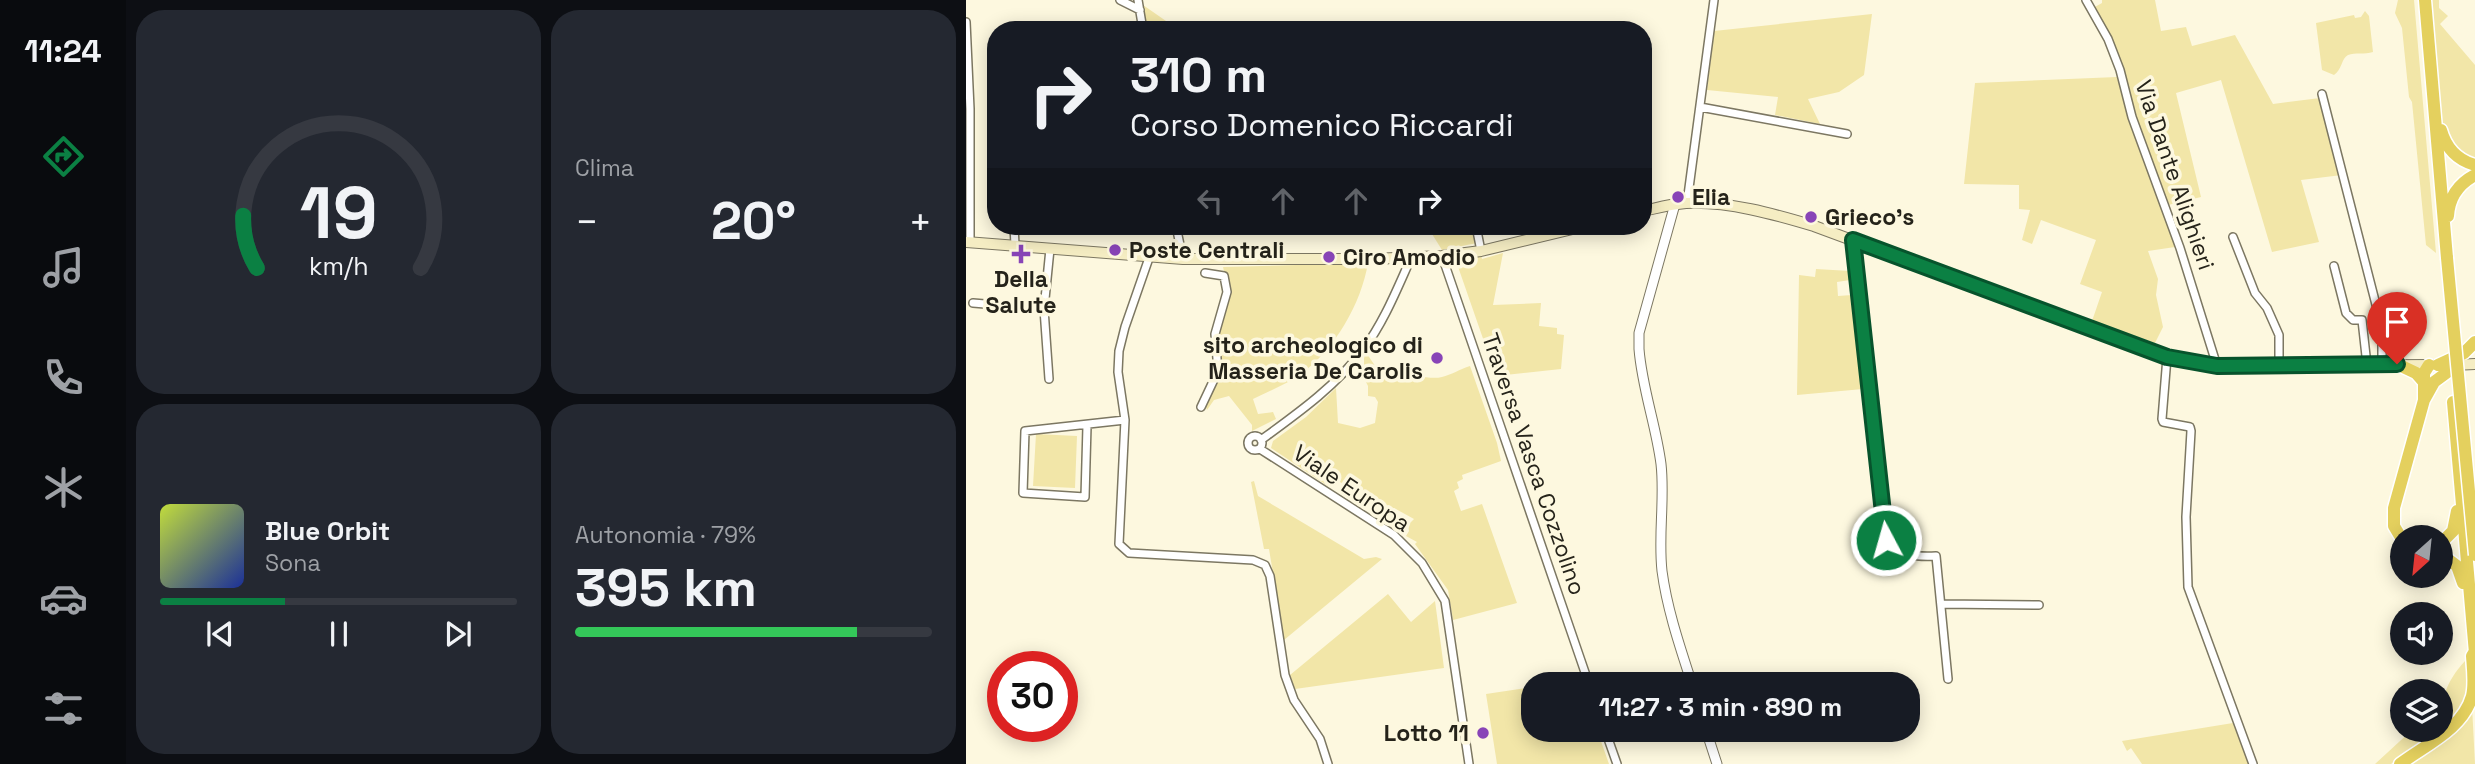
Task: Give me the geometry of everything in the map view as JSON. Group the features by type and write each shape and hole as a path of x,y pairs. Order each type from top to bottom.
{"highway":[{"path":"2423,0 2439,126 2444,141 2461,159 2475,165"},
{"path":"2423,0 2475,555"},
{"path":"2400,764 2461,718 2472,695 2472,656 2475,652 2453,402 2446,255 2431,66"},
{"path":"2446,255 2449,206 2457,189 2475,175"},
{"path":"2394,525 2393,517 2433,365 2464,353 2475,342"},
{"path":"2397,364 2428,382"},
{"path":"2428,382 2457,365"},
{"path":"2453,402 2457,515 2454,527"},
{"path":"2454,564 2461,573 2474,645"}],"main road":[{"path":"1652,209 1687,203 1718,205 1786,218 1853,240 2167,357 2217,366 2475,364"},
{"path":"968,242 1183,260 1411,258 1481,251 1548,235"}],"street":[{"path":"1121,0 1140,10"},
{"path":"1138,0 1142,21"},
{"path":"1687,203 1714,0"},
{"name":"Via Dante Alighieri","path":"2086,0 2108,39 2120,70 2132,117 2180,248 2217,366"},
{"path":"966,22 968,242"},
{"path":"2322,94 2382,328 2382,365"},
{"path":"1700,107 1847,134"},
{"path":"1675,204 1639,333 1639,349 1661,462 1662,571 1688,672"},
{"path":"1014,235 1015,245"},
{"path":"1178,235 1183,260"},
{"path":"1478,235 1481,251"},
{"path":"2233,237 2255,293 2267,308 2278,335 2279,365"},
{"path":"1853,240 1886,540 1906,554 1936,556 1948,679"},
{"path":"1049,380 1044,309 1050,249"},
{"name":"Traversa Vasca Cozzolino","path":"1441,256 1585,672"},
{"path":"1149,258 1119,351 1118,372 1125,420 1119,544 1129,553 1254,560 1265,565 1270,576 1285,675 1294,700 1320,739 1328,764"},
{"name":"Viale Europa","path":"1411,258 1374,334 1354,362 1317,398 1260,444 1385,528 1422,563 1445,601 1469,764"},
{"path":"2334,266 2346,313 2353,320 2362,320 2367,365"},
{"path":"1201,407 1218,372 1215,334 1227,292 1224,276 1205,273"},
{"path":"973,303 1044,309"},
{"path":"2167,357 2162,419 2168,424 2190,427 2191,431 2186,517 2188,587 2253,764"},
{"path":"1087,426 1085,497 1023,493 1025,431 1125,420"},
{"path":"1941,604 2039,605"},
{"path":"1609,742 1616,764"},
{"path":"1710,742 1717,764"}],"shaded area":[{"path":"2102,0 2155,0 2161,31 2186,27 2192,46 2235,35 2273,104 2320,98 2342,175 2301,180 2319,242 2272,252 2221,80 2176,93 2201,197 2168,205 2138,122 2116,48 2093,8 2102,3"},
{"path":"2398,0 2414,0 2436,253 2426,245 2412,102 2409,97 2402,28 2395,13"},
{"path":"2427,0 2439,0 2439,8 2448,16 2440,24 2475,65 2475,161 2460,154 2442,130"},
{"path":"1143,5 1166,21 1146,21"},
{"path":"2365,11 2369,16 2373,52 2348,55 2334,75 2322,70 2316,23 2354,15 2355,18 2361,17"},
{"path":"1872,14 1864,75 1839,92 1808,99 1820,124 1775,115 1778,97 1707,90 1714,31"},
{"path":"2117,77 2175,247 2148,251 2158,279 2156,295 2163,327 2155,343 2092,321 2102,292 2080,284 2096,240 2041,220 2032,244 2022,240 2030,210 2019,209 2019,185 1964,184 1975,83"},
{"path":"1433,235 1475,235 1477,243 1442,250"},
{"path":"1503,253 1493,305 1541,303 1539,326 1557,328 1557,334 1564,335 1561,369 1496,376 1455,258 1481,255 1482,259"},
{"path":"1368,263 1353,310 1325,352 1296,378 1253,399 1258,414 1273,412 1276,419 1252,431 1252,425 1229,396 1214,400 1207,410 1205,405 1219,374 1218,331 1229,292 1223,267"},
{"path":"1816,269 1850,271 1850,280 1837,282 1838,296 1852,295 1863,389 1797,395 1799,275 1815,277"},
{"path":"1367,354 1382,376 1387,377 1401,373 1437,378 1470,366 1501,461 1462,475 1463,479 1457,482 1459,488 1454,491 1461,511 1482,504 1517,603 1453,620 1448,590 1415,544 1417,542 1406,536 1408,525 1414,519 1394,508 1380,508 1340,482 1336,481 1328,486 1271,448 1273,441 1306,417 1336,388 1338,423 1360,428 1375,423 1378,402 1375,397 1368,396 1368,386 1364,378 1364,357"},
{"path":"1036,434 1077,436 1075,488 1033,486"},
{"path":"1254,481 1258,496 1364,559 1382,559 1284,640 1269,549 1264,549 1251,482"},
{"path":"1388,594 1411,622 1435,601 1444,668 1295,689 1290,675"},
{"path":"2465,661 2466,691 2461,706 2453,717 2452,679"},
{"path":"1521,689 1521,742 1601,742 1609,764 1497,764 1486,694"},
{"path":"2472,706 2475,764 2404,764 2430,742 2453,742 2453,722"},
{"path":"2233,723 2249,764 2142,764 2131,748 2127,751 2122,741"},
{"path":"2399,742 2422,742 2391,764 2375,764"}],"place":[{"name":"Elia","path":"1678,197"},
{"name":"Grieco's","path":"1811,217"},
{"name":"Poste Centrali","path":"1115,250"},
{"name":"Della Salute","path":"1021,254"},
{"name":"Ciro Amodio","path":"1329,257"},
{"name":"sito archeologico di Masseria De Carolis","path":"1437,358"},
{"name":"Lotto 11","path":"1483,733"}],"route":[{"path":"1886,540 1853,240 2167,357 2217,366 2397,364"}]}
